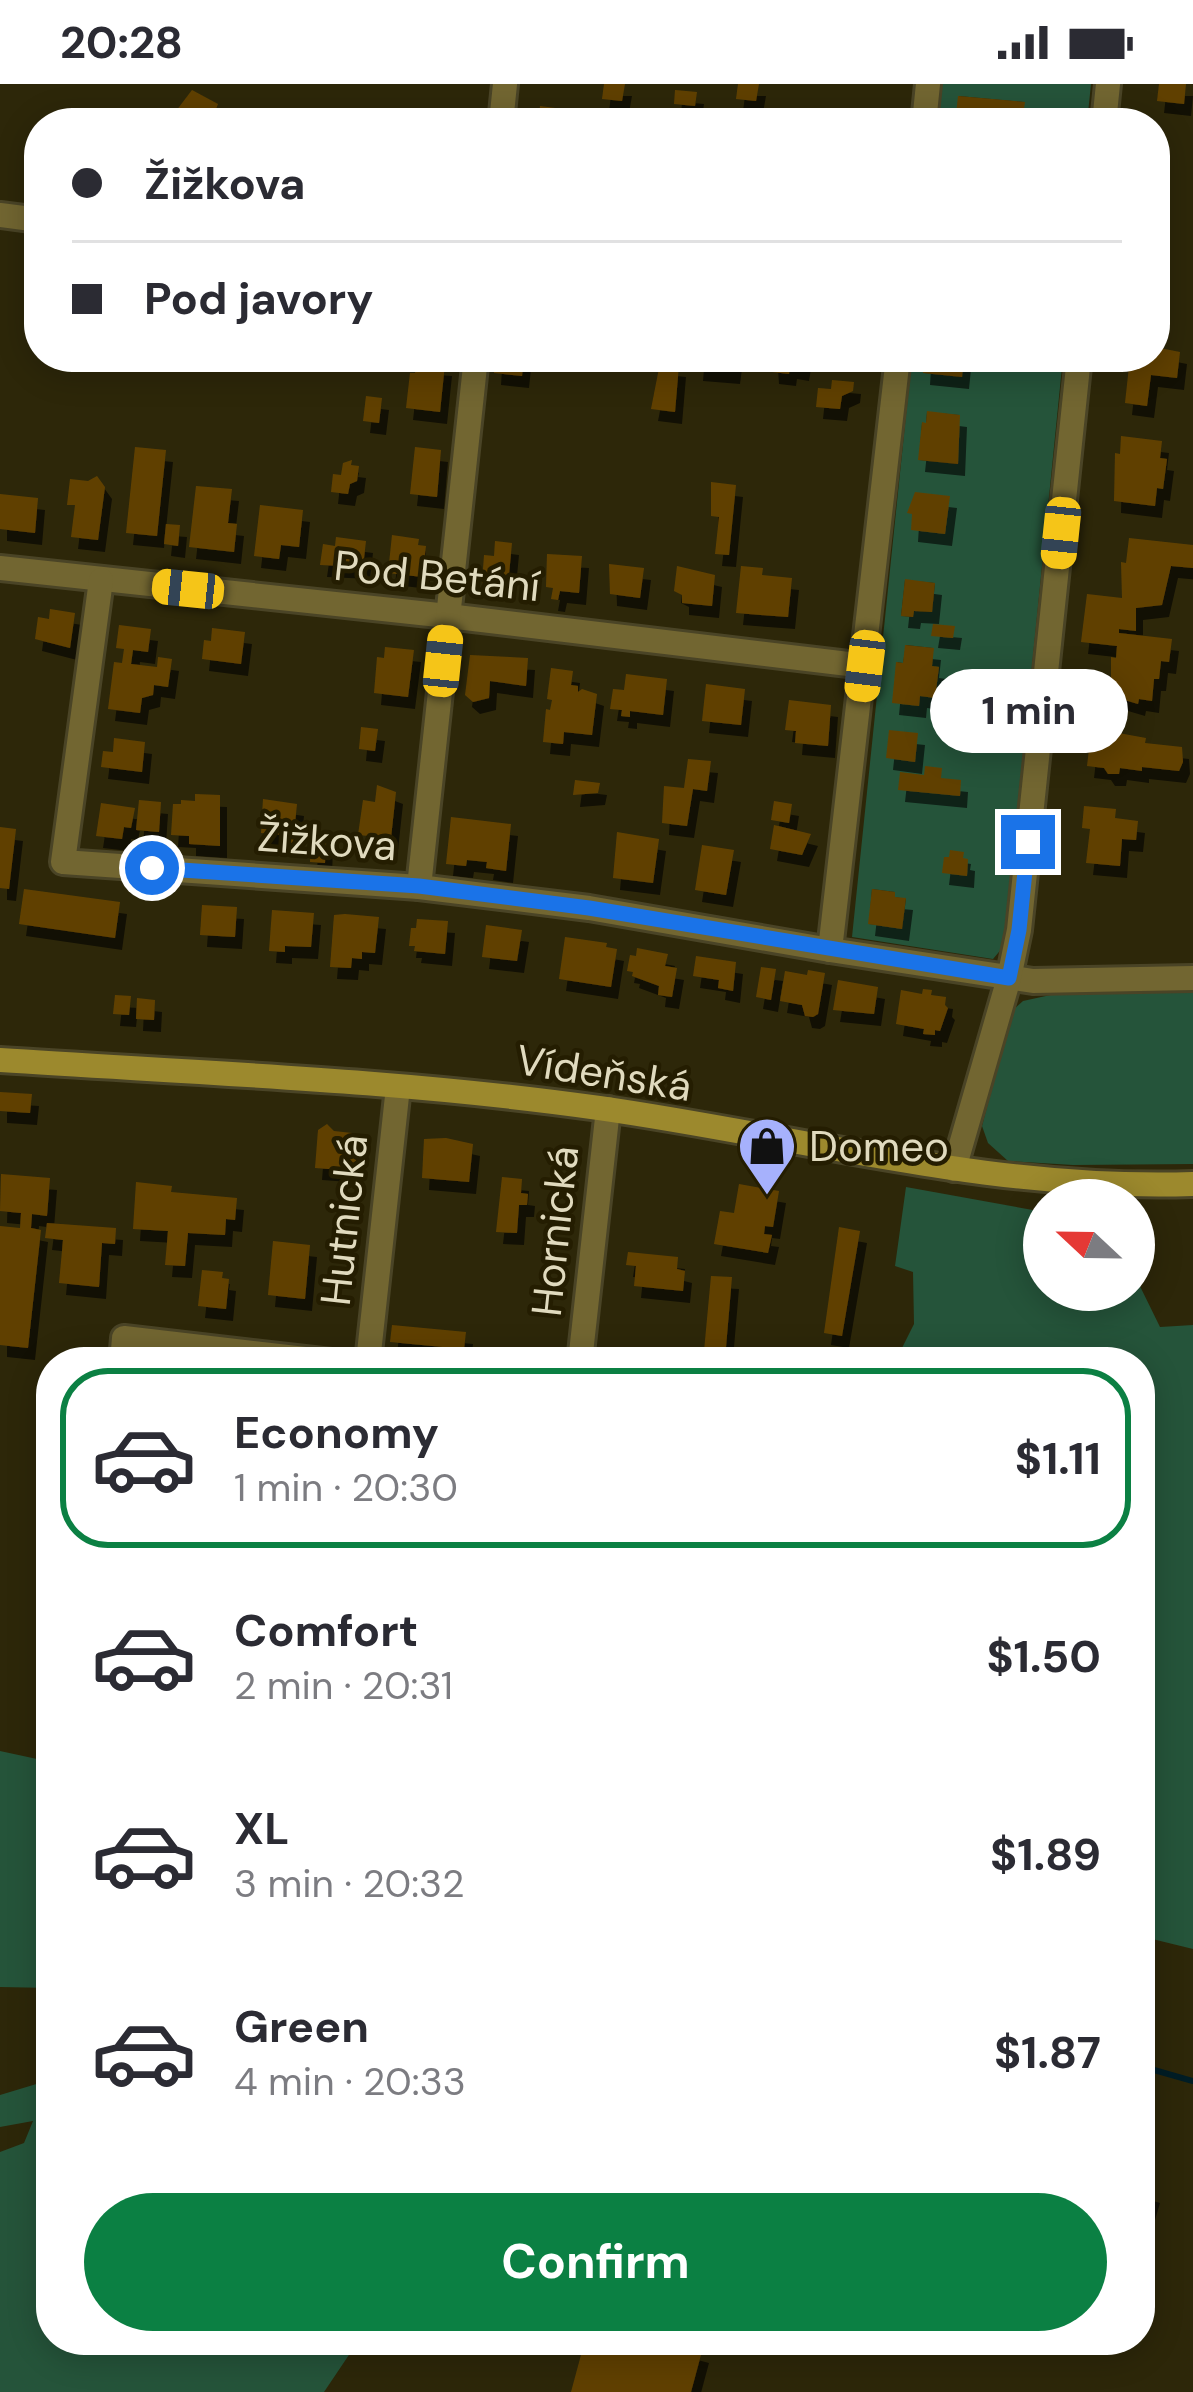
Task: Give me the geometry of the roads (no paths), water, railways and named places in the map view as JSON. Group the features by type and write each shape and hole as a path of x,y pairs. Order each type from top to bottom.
{"main road":[{"name":"Vídeňská","path":"0,1060 398,1088 608,1109 954,1169 1118,1186 1193,1184"}],"street":[{"path":"419,886 474,372"},
{"path":"830,950 896,372"},
{"path":"954,1169 1019,930 1077,372"},
{"name":"Pod Betání","path":"0,568 865,666"},
{"name":"Žižkova","path":"101,580 63,862 419,886 589,908 1009,978 1055,982 1193,978"},
{"name":"Hutnická","path":"370,1347 398,1088"},
{"name":"Hornická","path":"582,1347 608,1109"}],"waterway":[{"path":"1155,2070 1193,2081"}],"place":[{"name":"Domeo","path":"767,1197"}]}
